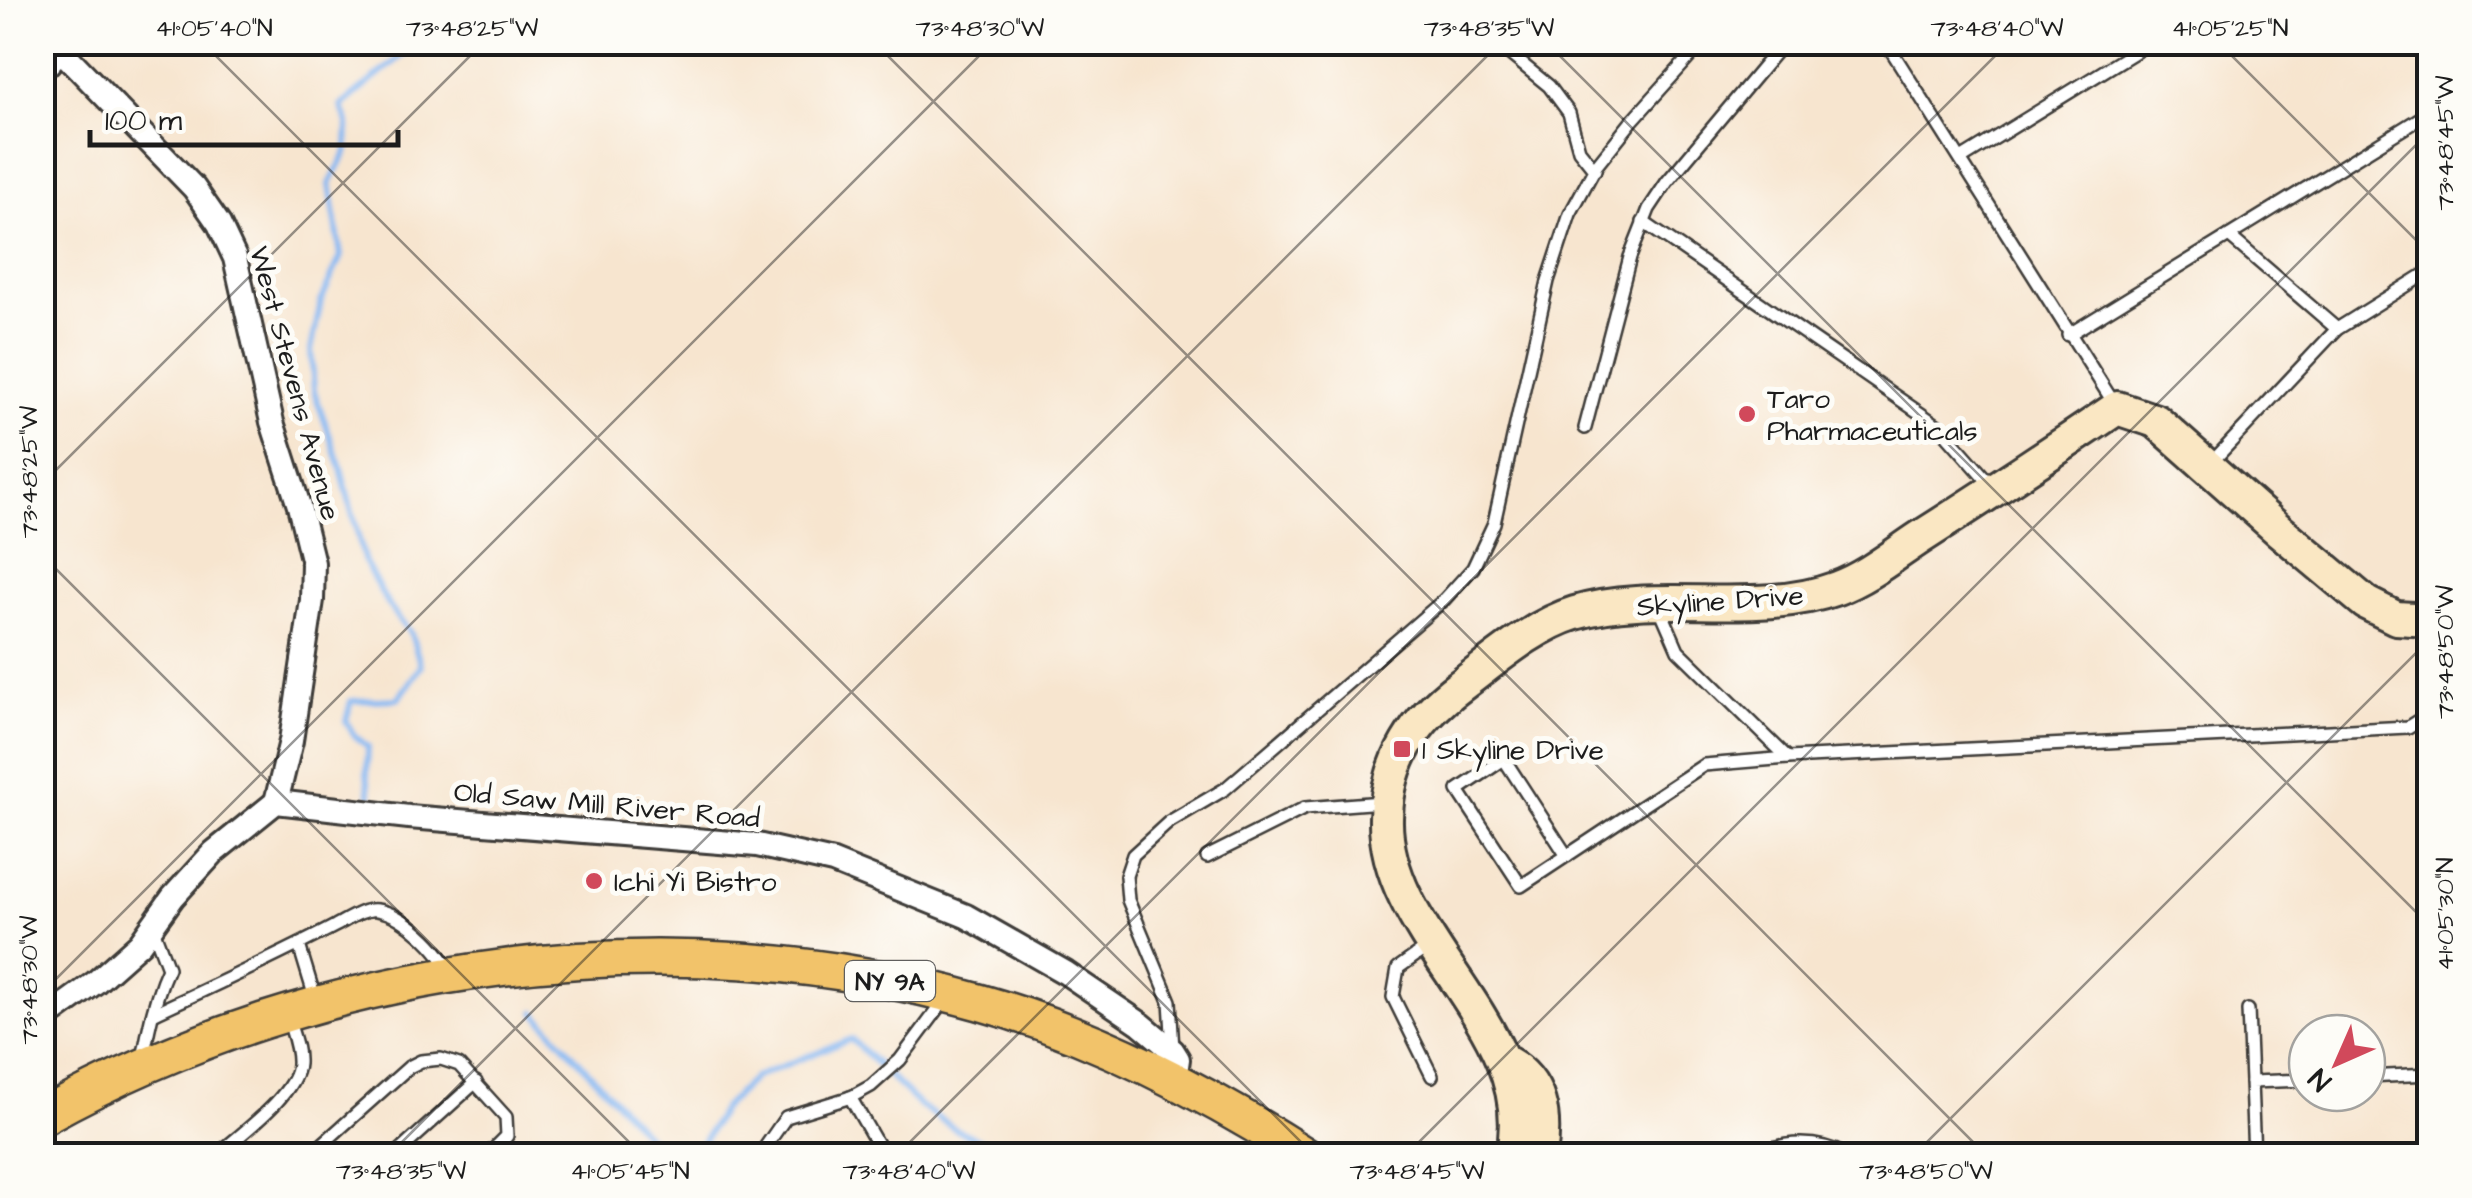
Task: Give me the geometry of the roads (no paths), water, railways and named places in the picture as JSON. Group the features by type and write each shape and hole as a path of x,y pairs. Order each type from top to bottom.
{"main road":[{"name":"NY 9A","path":"42,1118 142,1068 302,1009 451,975 555,962 694,959 842,972 950,994 1174,1066 1306,1156"}],"street":[{"path":"42,70 57,46"},
{"name":"West Stevens Avenue","path":"57,46 194,188 219,224 235,258 272,422 300,506 314,564 291,740 276,802"},
{"path":"2117,408 2156,420 2366,603 2396,618 2430,620"},
{"name":"Skyline Drive","path":"1512,1156 1516,1127 1506,1062 1403,890 1390,858 1387,802 1396,766 1411,733 1433,707 1464,683 1526,639 1570,614 1599,608 1776,600 1839,588 2117,408"},
{"path":"42,1020 96,982 140,942 214,852 276,802"},
{"name":"Old Saw Mill River Road","path":"276,802 409,817 757,844 833,862 966,916 1015,943 1125,1013 1174,1066"},
{"name":"Skyline Drive","path":"1506,1062 1534,1086 1542,1126 1540,1156"}],"lane":[{"path":"1495,42 1549,86 1569,114 1579,150 1594,170"},
{"path":"1174,1066 1170,1001 1128,900 1126,876 1133,855 1168,822 1224,789 1444,600 1473,568 1494,523 1548,281 1570,214 1594,170 1702,42"},
{"path":"1585,428 1630,257 1643,222 1667,182 1784,42"},
{"path":"1886,42 2117,408"},
{"path":"1961,159 2151,42"},
{"path":"2068,335 2430,112"},
{"path":"1643,222 1940,427 1995,490"},
{"path":"2229,236 2337,329"},
{"path":"2208,466 2337,329 2430,271"},
{"path":"1658,604 1678,650 1788,758"},
{"path":"1567,856 1504,760 1458,790 1521,886 1567,856 1704,765 2408,727 2430,713"},
{"path":"1207,857 1305,808 1387,802"},
{"path":"155,1013 360,913 377,910 410,926 444,956 451,975"},
{"path":"142,1068 156,994 168,968 152,926"},
{"path":"1432,1076 1393,997 1398,968 1434,943"},
{"path":"216,1156 273,1104 294,1079 302,1009 299,945"},
{"path":"759,1156 786,1116 850,1097 871,1086 900,1060 950,994"},
{"path":"2248,1010 2254,1156"},
{"path":"310,1156 415,1064 448,1059 460,1065 508,1122 504,1141 487,1156"},
{"path":"2387,1076 2430,1074"},
{"path":"2251,1082 2287,1081"},
{"path":"394,1156 476,1082"},
{"path":"850,1097 884,1156"},
{"path":"1750,1156 1790,1143 1814,1143 1848,1156"}],"waterway":[{"path":"371,801 368,747 346,721 351,701 398,699 421,666 411,634 388,605 365,563 340,465 314,391 311,350 321,301 341,256 330,184 347,151 348,123 341,106 409,50 412,42"},
{"path":"535,1012 665,1156"},
{"path":"695,1156 722,1109 755,1077 851,1039 920,1106 957,1130 1016,1156"}],"place":[{"name":"Taro Pharmaceuticals","path":"1747,414"},
{"name":"1 Skyline Drive","path":"1402,749"},
{"name":"Ichi Yi Bistro","path":"594,881"}]}
